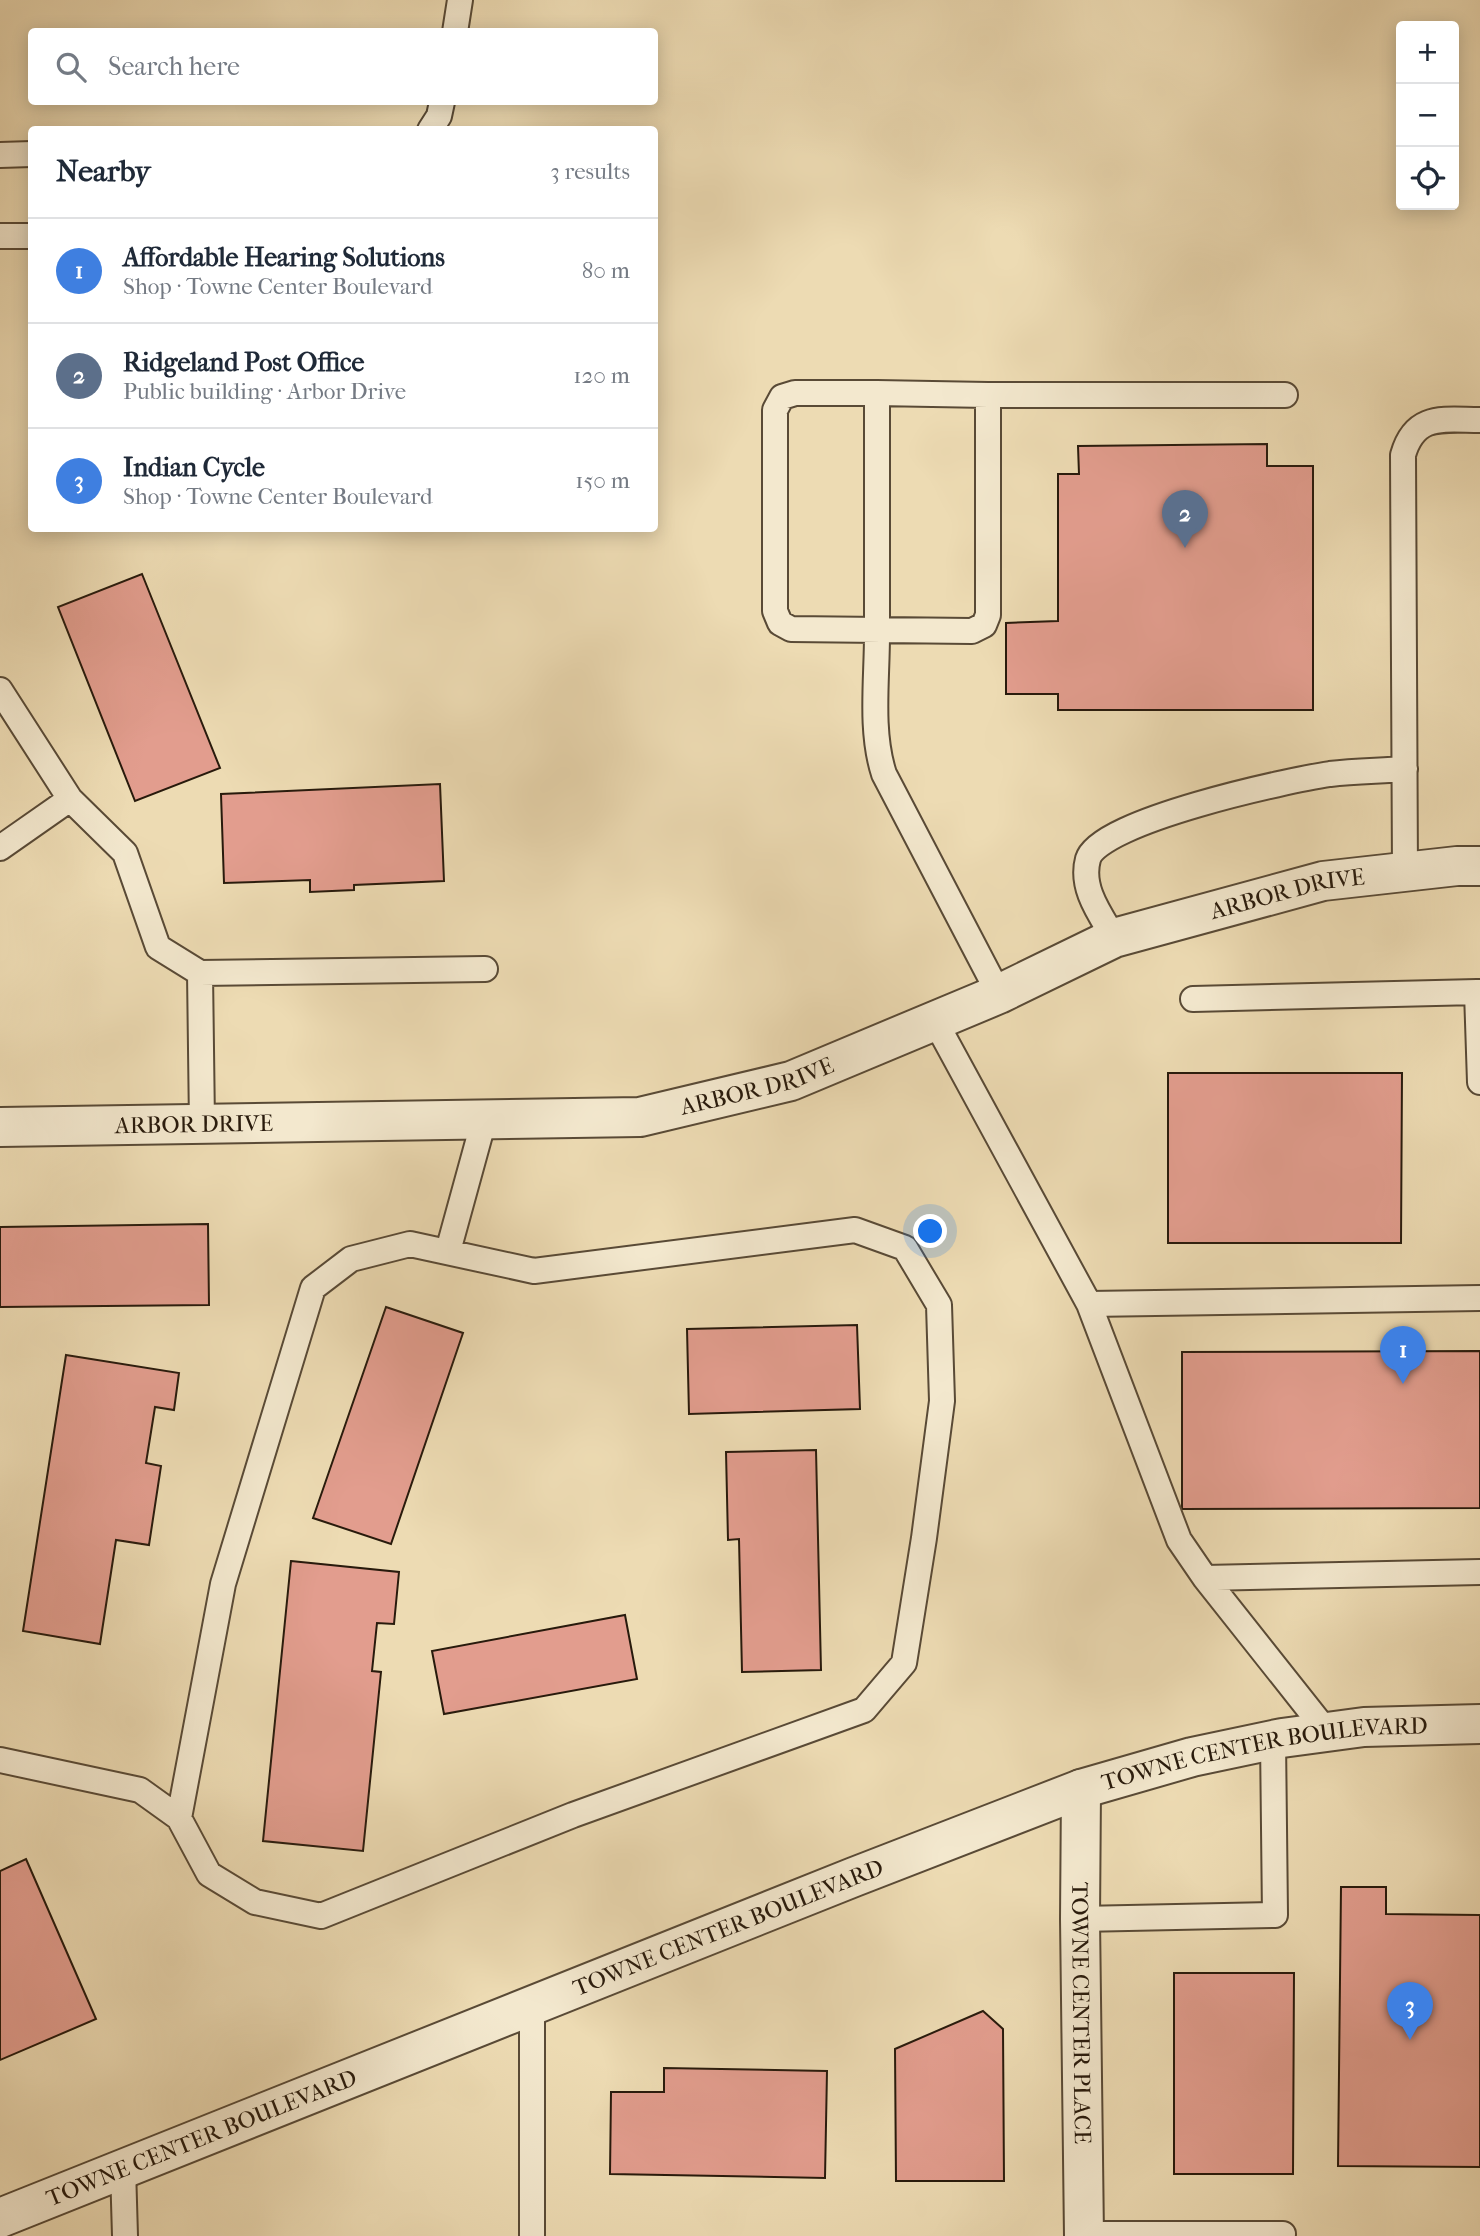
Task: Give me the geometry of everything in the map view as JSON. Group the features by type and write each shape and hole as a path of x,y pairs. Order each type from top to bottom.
{"street":[{"name":"ARBOR DRIVE","path":"0,1127 640,1117 791,1081 999,994 1114,938 1323,881 1457,866 1480,866"},
{"name":"TOWNE CENTER BOULEVARD","path":"0,2218 1081,1789 1192,1757 1327,1731 1364,1727 1480,1724"},
{"name":"TOWNE CENTER PLACE","path":"1081,1789 1084,2235"}],"lane":[{"path":"456,28 460,0"},
{"path":"433,126 441,105"},
{"path":"0,155 28,154"},
{"path":"0,236 28,236"},
{"path":"988,396 988,615 984,625 972,631 791,629 780,624 775,611 775,410 782,397 795,393 1285,396"},
{"path":"877,393 877,754 884,774 999,994"},
{"path":"1405,872 1403,455 1408,439 1418,427 1439,420 1480,420"},
{"path":"0,690 70,799 125,853 158,947 200,973 485,968"},
{"path":"1114,938 1089,893 1085,875 1089,856 1098,845 1115,834 1187,807 1303,780 1329,775 1405,769"},
{"path":"0,848 70,799"},
{"path":"200,973 202,1124"},
{"path":"1193,999 1479,992 1480,1082"},
{"path":"935,1021 1089,1304 1179,1540 1205,1578 1327,1731"},
{"path":"448,1251 484,1120"},
{"path":"0,1760 140,1790 179,1818 209,1874 255,1902 321,1916 573,1815 864,1710 904,1663 942,1401 939,1305 905,1248 855,1230 534,1271 410,1244 351,1259 313,1288 223,1584 179,1818"},
{"path":"1089,1304 1480,1298"},
{"path":"1205,1578 1480,1572"},
{"path":"1080,1919 1275,1915 1273,1740"},
{"path":"532,2005 532,2236"},
{"path":"123,2168 125,2236"},
{"path":"1084,2235 1283,2234"}],"building":[{"path":"1267,444 1267,466 1313,466 1313,710 1058,710 1058,694 1006,694 1006,623 1058,621 1058,474 1079,474 1078,446"},
{"path":"142,574 220,768 135,801 58,607"},
{"path":"440,784 444,881 354,885 354,890 310,892 310,880 224,883 221,794"},
{"path":"1168,1073 1402,1073 1401,1243 1168,1243"},
{"path":"208,1224 209,1305 0,1307 0,1227"},
{"path":"386,1307 463,1333 391,1544 313,1518"},
{"path":"857,1325 860,1409 689,1414 687,1329"},
{"path":"1480,1351 1480,1508 1182,1509 1182,1352"},
{"path":"66,1355 179,1373 174,1410 155,1407 146,1463 161,1466 149,1545 116,1540 100,1644 23,1631"},
{"path":"816,1450 821,1670 742,1672 739,1539 728,1540 726,1452"},
{"path":"291,1561 399,1572 394,1624 377,1623 372,1671 381,1672 363,1851 263,1841"},
{"path":"625,1615 637,1679 444,1714 432,1651"},
{"path":"26,1859 96,2019 0,2060 0,1871"},
{"path":"1341,1887 1386,1887 1386,1914 1480,1915 1480,2167 1338,2166"},
{"path":"1174,1973 1294,1973 1293,2174 1174,2174"},
{"path":"983,2011 1003,2029 1004,2181 896,2181 895,2049"},
{"path":"664,2068 827,2071 825,2178 610,2174 611,2092 664,2092"}],"place":[{"name":"Ridgeland Post Office","path":"1185,548"},
{"name":"Affordable Hearing Solutions","path":"1403,1384"},
{"name":"Indian Cycle","path":"1410,2040"}]}
